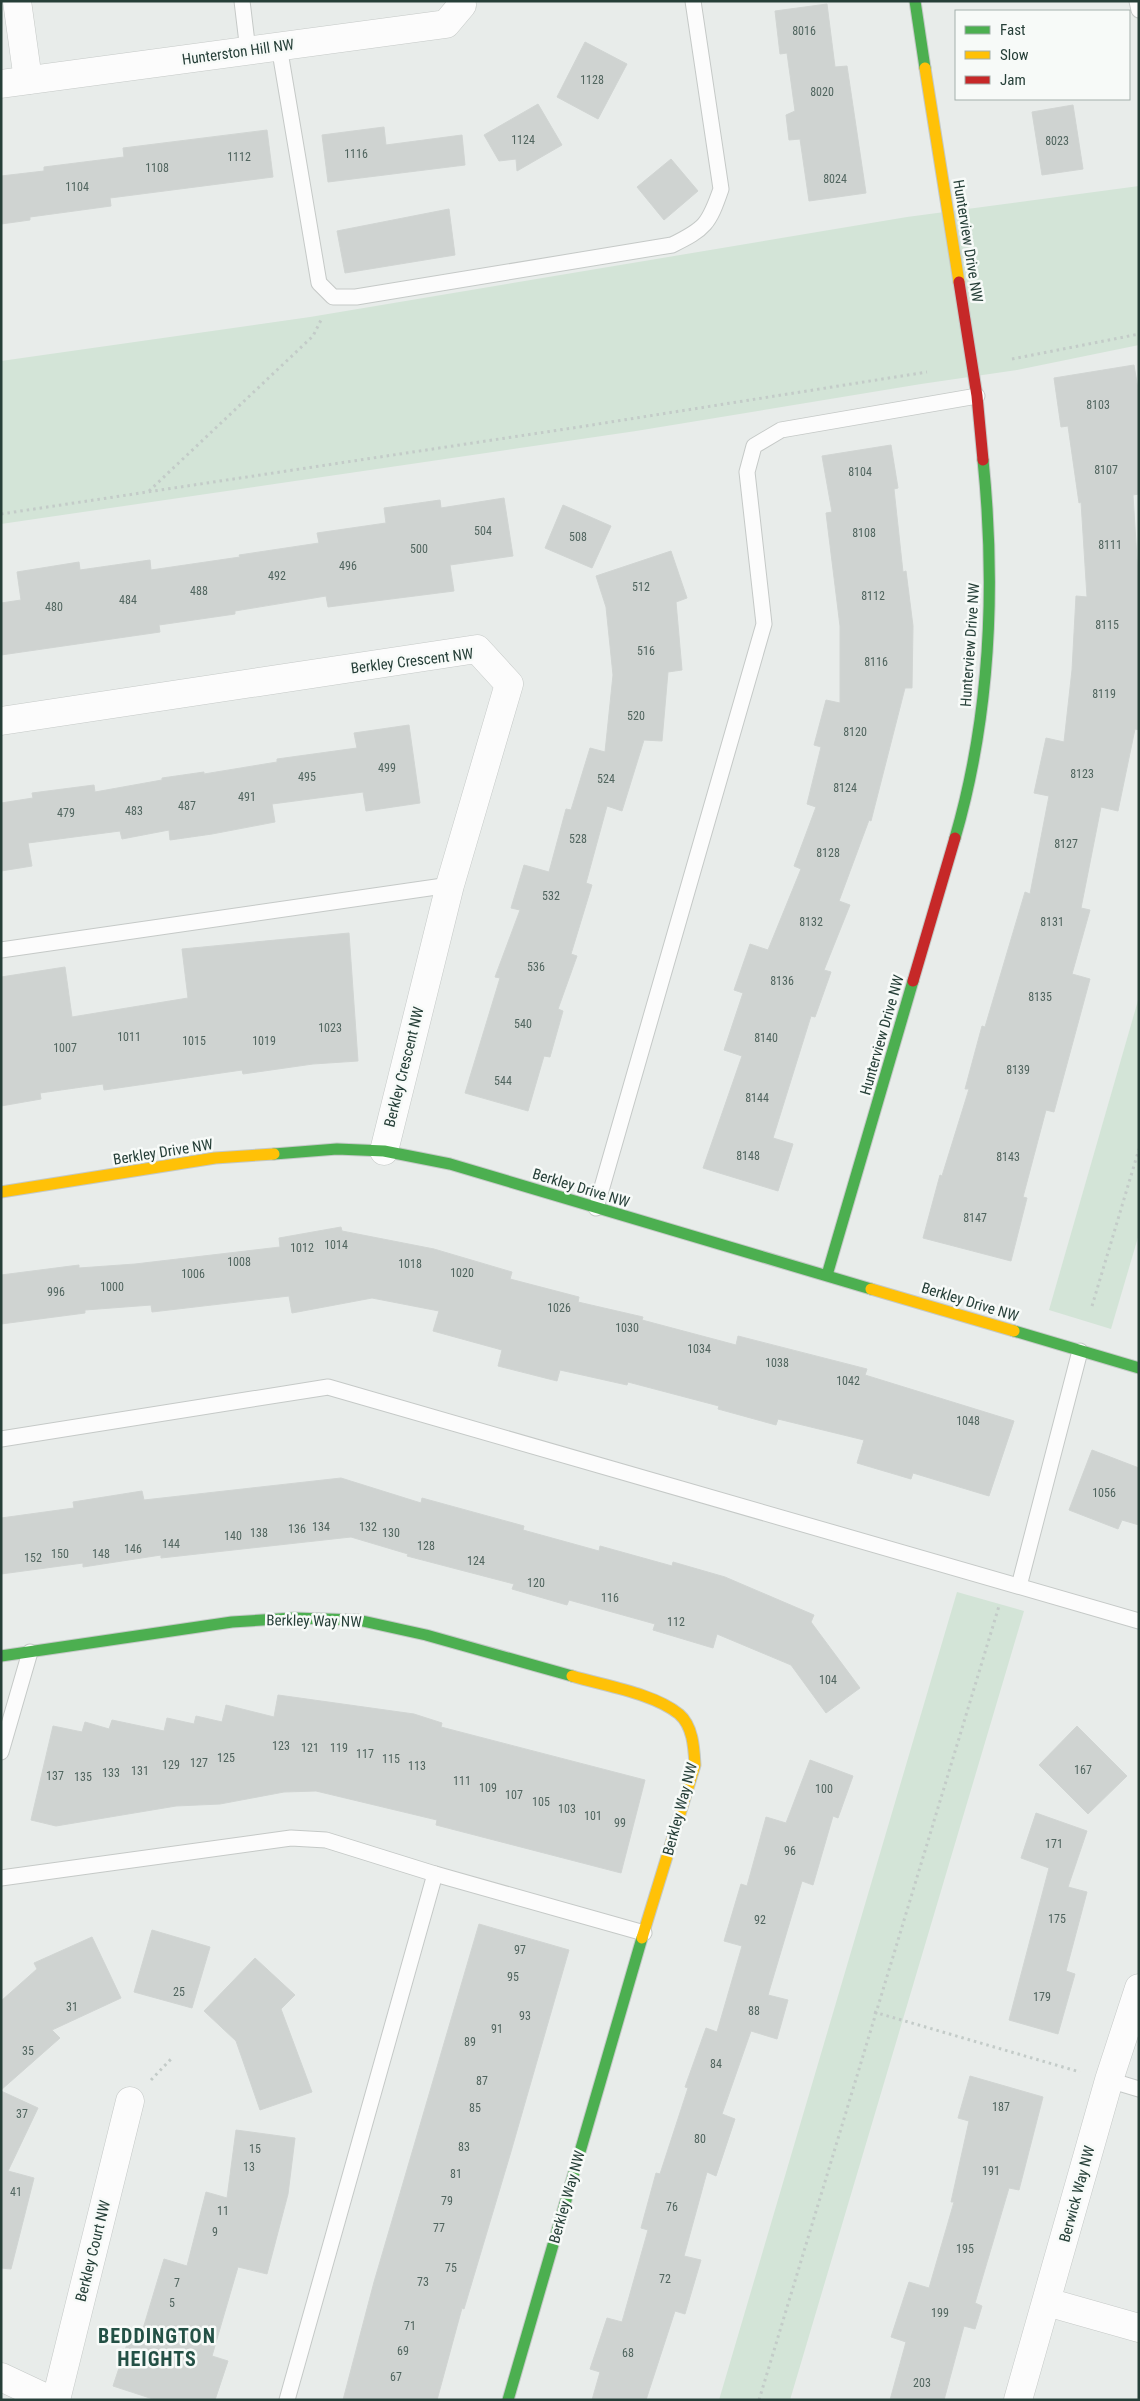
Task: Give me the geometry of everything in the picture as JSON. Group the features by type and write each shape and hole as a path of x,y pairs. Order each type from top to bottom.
{"street":[{"path":"17,1 28,80"},
{"name":"Hunterston Hill NW","path":"1,84 446,24 462,5 461,1"},
{"name":"Hunterview Drive NW","path":"828,1275 967,796 985,688 990,604 990,530 977,396 915,1"},
{"name":"Berkley Crescent NW","path":"1,721 477,649 509,684 450,885 384,1150"},
{"name":"Berkley Drive NW","path":"1,1192 215,1158 338,1149 384,1150 450,1164 1139,1368"},
{"name":"Berkley Way NW","path":"1,1656 232,1622 294,1618 358,1620 426,1635 652,1699 680,1715 693,1739 695,1764 508,2400"},
{"name":"Berwick Way NW","path":"1018,2400 1048,2302 1109,2080 1139,1988"},
{"name":"Berkley Court NW","path":"56,2400 130,2102"},
{"path":"1048,2302 1139,2328"},
{"path":"1,2377 50,2400"}],"lane":[{"path":"242,1 248,51"},
{"path":"279,46 319,283 333,297 356,297 672,245 696,233 712,217 721,189 693,1"},
{"path":"1137,1 1139,10"},
{"path":"596,1208 764,624 747,472 754,446 781,430 977,396"},
{"path":"1,950 450,885"},
{"path":"1013,1584 1080,1351"},
{"path":"1,1439 328,1387 1139,1622"},
{"path":"1,1752 30,1652"},
{"path":"1,1878 291,1838 326,1840 435,1874 644,1933"},
{"path":"287,2400 435,1874"},
{"path":"1109,2080 1139,2089"}],"path":[{"path":"148,492 313,336 333,297"},
{"path":"1012,359 1139,334"},
{"path":"1,514 927,372"},
{"path":"1092,1306 1139,1149"},
{"path":"759,2400 874,2012 1013,1584"},
{"path":"874,2012 1109,2080"}],"green space":[{"path":"1139,186 1139,345 1017,370 636,431 1,524 1,361 310,317 907,217"},
{"path":"1139,997 1139,1234 1111,1329 1049,1310"},
{"path":"957,1592 1024,1611 790,2400 719,2400"}],"building":[{"path":"827,4 835,67 847,66 866,193 809,201 800,139 789,140 786,115 795,111 787,53 780,54 775,11"},
{"path":"585,42 627,64 598,119 557,97"},
{"path":"538,104 562,145 517,171 516,159 499,161 484,135"},
{"path":"1073,105 1083,169 1042,175 1032,112"},
{"path":"384,127 386,145 462,135 465,165 328,182 322,135"},
{"path":"267,130 273,177 110,198 111,206 30,217 30,220 1,224 1,176 44,171 44,167 124,157 123,148"},
{"path":"671,159 698,191 664,220 637,187"},
{"path":"449,209 455,255 345,273 337,231"},
{"path":"1134,365 1139,395 1139,494 1133,495 1139,591 1139,730 1135,729 1118,811 1101,807 1081,908 1090,910 1072,974 1090,979 1054,1112 1046,1110 1023,1197 1027,1198 1011,1261 923,1238 940,1175 942,1176 969,1089 965,1089 982,1026 985,1027 1025,892 1030,894 1049,796 1034,793 1046,738 1064,742 1072,670 1076,596 1087,597 1081,502 1079,503 1068,426 1061,427 1054,378"},
{"path":"891,445 898,488 894,489 903,572 906,571 913,626 912,688 905,688 871,821 869,820 839,901 850,905 824,970 831,972 815,1017 811,1016 773,1138 793,1144 778,1191 703,1168 742,1056 724,1050 743,993 734,990 750,944 768,950 801,869 794,866 816,807 807,804 821,747 814,745 826,700 840,703 840,626 826,513 832,512 822,456"},
{"path":"504,498 513,556 450,565 454,591 328,607 326,596 235,611 235,614 159,625 160,632 1,655 1,603 21,600 17,572 79,562 80,570 150,560 151,570 240,557 239,555 319,543 317,533 386,523 384,508 440,500 441,508"},
{"path":"563,505 611,526 592,568 545,548"},
{"path":"671,551 687,598 676,602 682,670 668,672 662,741 644,740 622,811 607,806 586,883 592,885 571,954 577,956 558,1009 563,1011 550,1057 544,1056 528,1111 465,1093 500,978 495,977 520,910 511,908 524,865 549,872 566,809 571,810 590,748 605,752 613,675 606,607 596,576"},
{"path":"409,725 420,803 366,811 363,792 272,804 275,822 212,834 170,840 169,830 122,839 120,831 28,843 32,866 1,871 1,803 33,798 32,793 94,785 95,792 162,780 162,778 204,772 204,774 277,762 277,759 357,748 354,733"},
{"path":"349,933 358,1061 313,1064 243,1074 242,1070 104,1090 103,1084 40,1093 41,1099 1,1106 1,977 65,967 72,1017 188,998 182,949"},
{"path":"341,1227 342,1231 434,1249 512,1272 510,1279 579,1297 578,1302 643,1317 642,1320 736,1345 738,1336 867,1369 865,1375 1014,1421 989,1496 913,1473 911,1479 857,1463 864,1440 778,1419 776,1425 718,1409 719,1406 628,1382 627,1385 560,1370 557,1381 498,1366 502,1350 433,1331 439,1311 372,1298 292,1313 289,1296 152,1312 151,1305 85,1310 85,1313 1,1324 1,1275 79,1265 79,1268 135,1264 280,1247 279,1238"},
{"path":"1092,1450 1139,1468 1139,1525 1122,1520 1118,1529 1069,1510"},
{"path":"341,1478 421,1503 422,1498 524,1526 523,1530 599,1551 600,1546 672,1566 673,1562 725,1577 814,1615 811,1622 860,1688 826,1713 791,1665 717,1634 713,1648 653,1630 655,1624 569,1600 567,1605 512,1589 514,1584 407,1556 408,1554 351,1537 161,1558 161,1555 83,1567 83,1563 1,1574 1,1518 74,1508 73,1502 142,1491 144,1500"},
{"path":"278,1695 414,1714 442,1723 441,1727 645,1780 621,1873 436,1825 437,1820 316,1791 284,1792 220,1804 176,1806 56,1826 31,1820 53,1726 82,1732 85,1722 109,1729 112,1720 164,1731 167,1718 194,1724 196,1716 222,1722 226,1705 274,1717"},
{"path":"1077,1726 1127,1776 1088,1814 1039,1765"},
{"path":"810,1760 853,1776 838,1818 833,1816 813,1885 802,1881 768,1995 788,2000 777,2039 751,2031 722,2114 735,2119 716,2176 707,2172 684,2256 701,2260 685,2314 675,2311 646,2400 592,2400 600,2372 590,2369 607,2318 622,2322 648,2230 641,2228 656,2173 660,2174 688,2088 685,2087 706,2028 717,2032 742,1946 724,1941 741,1884 747,1886 766,1817 786,1823"},
{"path":"1036,1813 1087,1831 1068,1887 1087,1892 1066,1971 1075,1974 1058,2034 1009,2020 1049,1868 1021,1858"},
{"path":"479,1924 569,1950 464,2309 462,2308 437,2400 343,2400 374,2282"},
{"path":"152,1930 210,1947 192,2008 134,1992"},
{"path":"92,1937 121,1998 52,2030 60,2038 1,2090 1,2001 37,1969 34,1963"},
{"path":"255,1958 295,1995 281,2009 312,2092 260,2110 236,2041 204,2011"},
{"path":"970,2076 1043,2097 1019,2190 1009,2188 975,2303 982,2306 975,2329 964,2326 944,2400 890,2400 906,2342 891,2337 909,2282 929,2288 954,2202 951,2202 969,2121 958,2118"},
{"path":"1,2091 38,2108 8,2171 34,2178 11,2269 1,2268"},
{"path":"236,2130 295,2138 288,2194 267,2274 238,2267 212,2356 228,2361 215,2400 156,2400 113,2386 132,2329 142,2332 164,2259 187,2266 206,2192 227,2198"}],"traffic: fast":[{"path":"915,1 925,68"},
{"path":"955,838 976,745 983,698 987,650 989,556 983,460"},
{"path":"827,1275 913,981"},
{"path":"274,1154 337,1149 384,1151 450,1164 871,1289"},
{"path":"1014,1331 1139,1368"},
{"path":"1,1656 232,1622 294,1618 358,1620 426,1635 572,1676"},
{"path":"508,2400 642,1938"}],"traffic: slow":[{"path":"925,68 959,282"},
{"path":"1,1192 215,1158 274,1154"},
{"path":"871,1289 1014,1331"},
{"path":"572,1676 642,1695 668,1707 684,1719 692,1738 695,1765 642,1938"}],"traffic: jam":[{"path":"959,282 977,396 983,460"},
{"path":"913,981 955,838"}],"district":[{"name":"BEDDINGTON HEIGHTS","path":"157,2348"}]}
